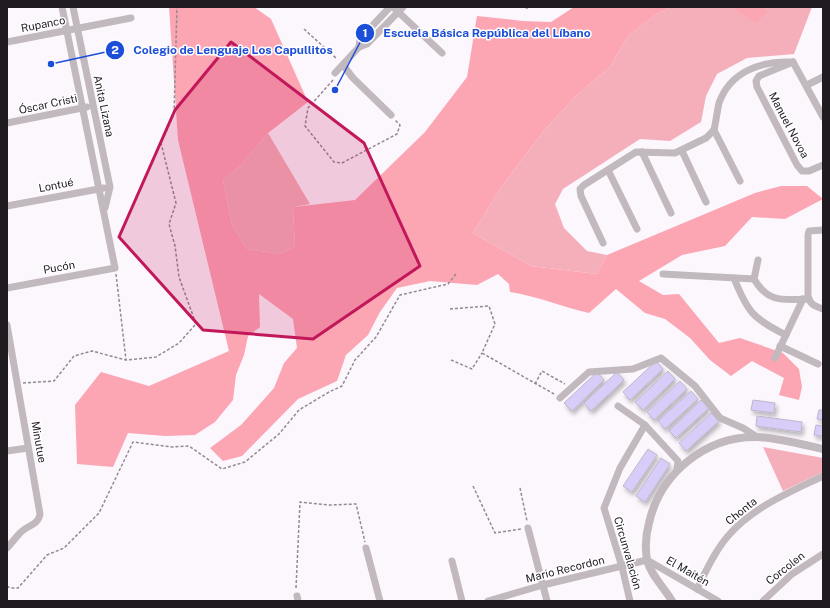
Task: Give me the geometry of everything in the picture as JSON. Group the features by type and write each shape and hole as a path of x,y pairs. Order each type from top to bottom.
{"street":[{"name":"Anita Lizana","path":"62,7 100,188 115,268"},
{"name":"Anita Lizana","path":"73,7 110,187 104,210"},
{"path":"335,74 359,47 360,39 396,8 442,53"},
{"name":"Rupanco","path":"7,42 131,18"},
{"path":"603,243 581,196 580,189 636,152 675,153 682,151 706,138 714,130 719,104 725,91 742,72 776,61 793,62 823,117"},
{"name":"Manuel Novoa","path":"793,62 759,76 756,81 757,87 797,165 802,171 809,171 823,165"},
{"path":"343,65 352,78 391,115"},
{"path":"807,86 823,77"},
{"name":"Óscar Cristi","path":"7,123 93,106"},
{"path":"714,130 740,181"},
{"path":"682,151 706,202"},
{"path":"642,152 671,213"},
{"path":"608,170 637,229"},
{"name":"Lontué","path":"7,206 110,187"},
{"path":"775,358 786,335 807,300 809,231 823,230"},
{"path":"758,260 754,278 760,289 774,299 807,300 823,309"},
{"name":"Pucón","path":"7,288 115,268"},
{"path":"664,274 754,278"},
{"path":"734,278 747,309 760,321 786,335"},
{"name":"Minutue","path":"7,325 40,514 40,519 35,524 21,532 7,548"},
{"path":"780,346 818,364"},
{"path":"560,398 589,372 633,369 661,358 695,386 720,418 743,428 757,437"},
{"path":"7,369 15,367"},
{"path":"618,406 645,425 678,461 678,470"},
{"name":"Circunvalación","path":"630,601 622,567 604,508 620,468 645,425"},
{"path":"672,601 655,577 647,560 647,538 651,516 662,491 678,470 694,457 712,447 732,440 757,437 823,449"},
{"path":"7,452 28,448"},
{"name":"Chonta","path":"697,589 727,536 742,522 768,503 823,476"},
{"path":"528,528 547,601"},
{"path":"366,548 380,601"},
{"name":"Corcolen","path":"763,601 792,574 823,554"},
{"name":"Mario Recordon","path":"488,601 543,585 647,560"},
{"name":"El Maitén","path":"647,560 718,601"},
{"path":"452,561 462,601"}],"path":[{"path":"18,384 54,381 74,356 92,351 126,360 156,356 179,343 196,324 179,277 175,246 169,224 176,203 161,143 174,114 177,7"},
{"path":"304,29 343,65"},
{"path":"335,74 336,77 308,108 305,126 334,162 342,162 397,134 400,125"},
{"path":"115,268 126,360"},
{"path":"7,586 10,588 18,588 47,555 64,548 99,513 133,442 172,447 189,446 222,469 245,462 279,434 299,410 342,386 355,360 376,337 400,295 448,284 456,274"},
{"path":"450,309 489,306 494,324 482,353 472,369 451,360"},
{"path":"482,353 560,398"},
{"path":"535,384 542,371 572,388"},
{"path":"473,486 495,533 528,528 520,488"},
{"path":"297,599 296,574 300,502 329,505 356,504 366,548"}],"highlighted area":[{"path":"231,42 364,143 420,266 313,339 203,330 119,237 175,110"}],"shaded area":[{"path":"169,7 254,7 271,19 308,102 268,133 240,166 223,180 232,225 247,249 279,254 295,247 293,207 355,200 425,132 467,77 477,16 523,21 551,22 574,7 671,7 657,14 628,36 610,67 577,95 546,128 502,186 473,233 531,266 597,274 607,255 755,193 781,186 807,186 823,199 785,219 752,217 725,246 682,255 639,281 663,295 679,294 719,343 740,338 783,353 799,369 802,387 799,400 779,395 784,378 752,361 731,376 710,360 690,338 665,319 645,313 616,289 589,313 530,296 510,292 509,284 498,274 477,285 430,281 397,288 380,312 368,335 346,355 337,381 298,399 242,456 223,461 210,448 241,425 274,388 284,363 297,348 293,319 259,294 260,327 248,336 244,355 236,375 233,400 215,422 195,435 165,436 128,433 113,467 77,464 75,405 101,372 149,386 229,351 178,140"},
{"path":"671,7 730,7 756,22 767,11 764,7 812,7 794,54 747,58 717,74 706,96 701,122 670,141 640,139 563,189 555,204 564,228 587,251 607,255 597,274 531,266 473,233 502,186 546,128 577,95 610,67 628,36 657,14"},
{"path":"730,7 764,7 768,11 756,23"},
{"path":"268,133 310,204 293,207 295,247 279,254 247,249 232,225 223,180 240,166"},
{"path":"763,447 823,458 823,472 783,491"}],"building":[{"path":"656,361 663,369 630,400 623,392"},
{"path":"668,371 675,379 643,410 635,402"},
{"path":"597,372 604,380 572,411 564,403"},
{"path":"617,372 624,380 591,411 584,403"},
{"path":"680,381 687,389 654,420 647,412"},
{"path":"691,391 698,399 665,429 658,421"},
{"path":"701,400 709,408 676,438 669,431"},
{"path":"753,400 775,403 774,413 751,410"},
{"path":"819,410 823,410 823,420 817,419"},
{"path":"711,413 719,421 686,451 679,443"},
{"path":"757,416 802,422 801,432 756,426"},
{"path":"816,425 823,426 823,436 814,435"},
{"path":"648,449 657,455 632,492 623,486"},
{"path":"661,458 670,464 645,502 636,496"}],"place":[{"name":"Colegio de Lenguaje Los Capullitos","path":"51,64"},
{"name":"Escuela Básica República del Líbano","path":"335,90"}]}
